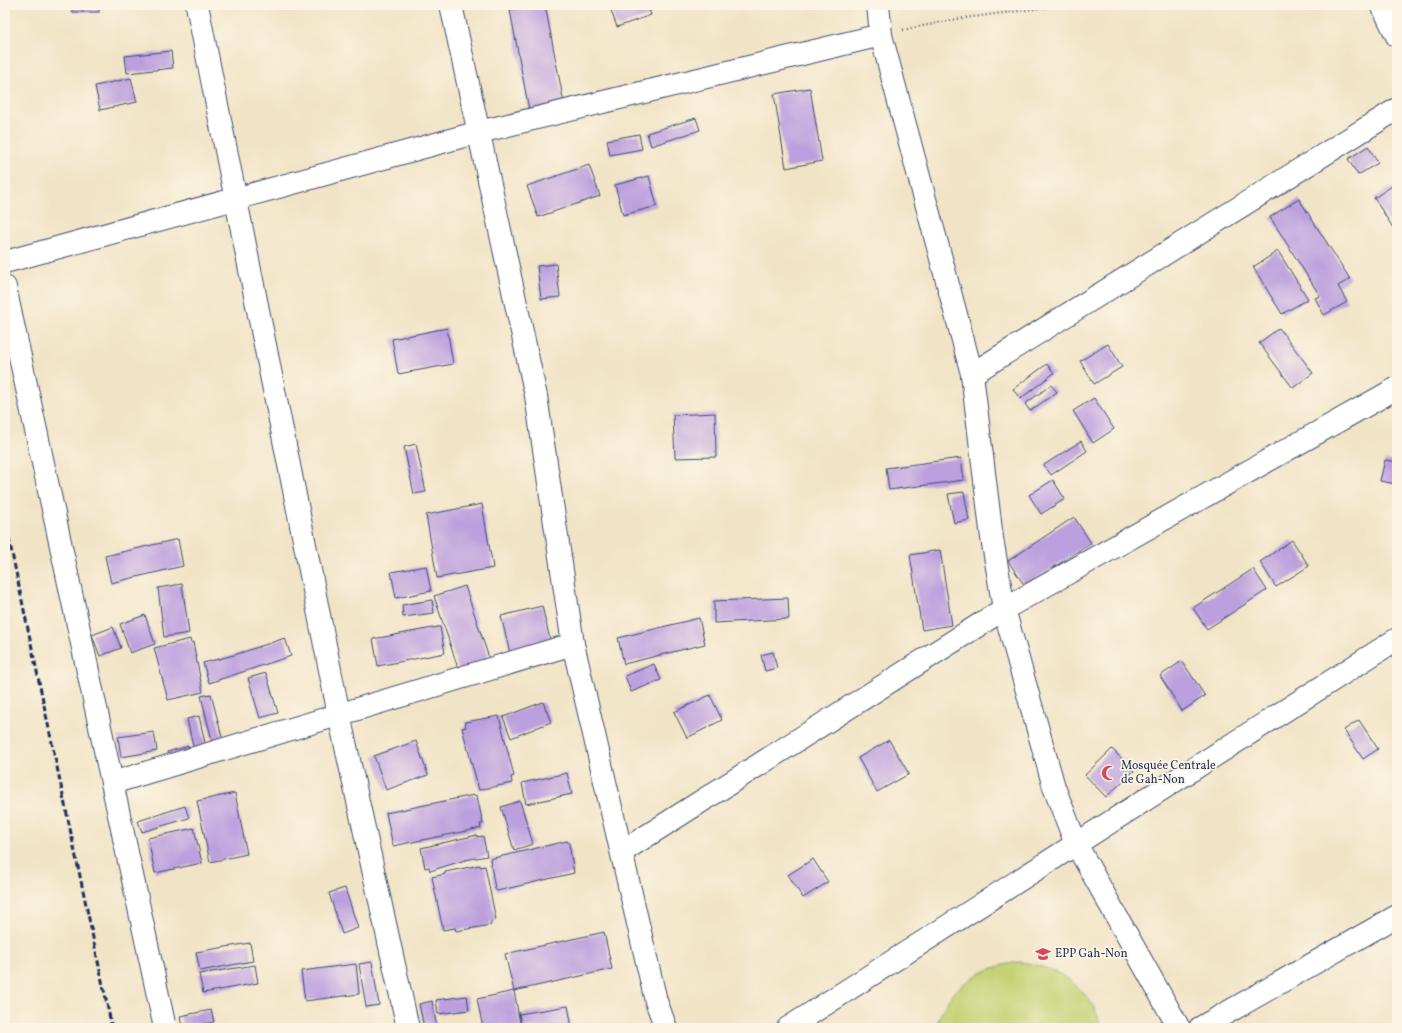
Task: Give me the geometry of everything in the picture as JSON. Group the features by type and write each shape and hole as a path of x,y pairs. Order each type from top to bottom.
{"street":[{"path":"197,5 339,715 408,1028"},
{"path":"451,5 536,396 573,644 623,850 656,1001 666,1028"},
{"path":"878,5 881,34 972,374 992,538 1004,609 1054,787 1076,844 1180,1028"},
{"path":"1382,5 1397,36"},
{"path":"5,262 478,132 881,34"},
{"path":"972,374 1397,109"},
{"path":"5,286 165,1028"},
{"path":"623,850 1004,609 1397,388"},
{"path":"788,1028 1397,639"},
{"path":"112,783 573,644"},
{"path":"1200,1028 1397,916"}],"path":[{"path":"881,34 957,19 1064,5"}],"green space":[{"path":"1020,962 1048,969 1072,982 1082,991 1090,1002 1097,1014 1101,1028 936,1028 941,1014 956,990 978,974 1005,965"}],"building":[{"path":"72,5 99,5 99,12 72,12"},
{"path":"535,5 545,5 564,103 529,110 510,10"},
{"path":"609,5 647,5 651,15 617,27"},
{"path":"171,51 173,68 127,73 125,56"},
{"path":"131,78 137,102 100,110 95,86"},
{"path":"810,88 822,161 786,168 774,94"},
{"path":"696,118 700,130 651,146 647,133"},
{"path":"639,134 642,149 610,155 607,140"},
{"path":"1368,146 1378,163 1358,175 1348,159"},
{"path":"589,165 600,196 538,217 527,186"},
{"path":"649,176 657,206 623,215 615,185"},
{"path":"1392,186 1397,193 1397,234 1374,198"},
{"path":"1299,199 1350,279 1338,286 1347,302 1324,315 1315,298 1320,296 1270,217"},
{"path":"1278,251 1308,299 1282,314 1253,267"},
{"path":"556,264 560,297 541,299 537,266"},
{"path":"447,328 453,364 398,374 392,339"},
{"path":"1279,328 1313,373 1293,388 1259,343"},
{"path":"1108,344 1122,367 1094,384 1080,361"},
{"path":"1047,364 1054,373 1020,399 1013,389"},
{"path":"1051,385 1057,392 1030,411 1025,404"},
{"path":"1094,398 1114,429 1093,443 1073,411"},
{"path":"715,413 716,457 675,458 673,415"},
{"path":"1081,441 1087,451 1051,475 1044,465"},
{"path":"416,444 426,492 414,494 404,447"},
{"path":"961,458 964,480 889,490 886,468"},
{"path":"1385,460 1397,462 1397,484 1380,481"},
{"path":"1053,480 1065,499 1041,514 1029,495"},
{"path":"964,492 969,520 954,523 948,494"},
{"path":"482,504 493,568 437,578 426,515"},
{"path":"1074,517 1091,543 1025,586 1008,561"},
{"path":"178,539 183,566 111,583 105,556"},
{"path":"1292,540 1309,566 1276,587 1260,562"},
{"path":"940,550 952,625 922,630 910,555"},
{"path":"426,566 431,591 396,598 391,572"},
{"path":"1253,569 1267,590 1207,629 1193,608"},
{"path":"182,584 189,633 164,637 158,588"},
{"path":"465,586 493,670 462,680 434,596"},
{"path":"788,598 789,619 714,623 714,601"},
{"path":"432,600 434,613 403,617 402,605"},
{"path":"542,606 553,652 512,661 501,616"},
{"path":"145,615 155,644 130,653 120,624"},
{"path":"699,618 705,644 624,664 618,638"},
{"path":"113,627 121,648 100,656 92,635"},
{"path":"440,627 445,653 378,666 373,639"},
{"path":"285,638 291,656 209,683 203,663 234,655"},
{"path":"190,639 191,643 193,642 203,692 168,700 154,648"},
{"path":"773,652 777,668 765,671 761,655"},
{"path":"1182,661 1205,696 1182,711 1160,676"},
{"path":"654,664 661,680 631,692 625,676"},
{"path":"266,673 278,713 260,718 248,678"},
{"path":"211,694 226,753 216,756 201,696"},
{"path":"710,695 722,720 687,738 674,712"},
{"path":"543,702 551,722 511,738 503,717"},
{"path":"199,716 208,756 196,759 187,719"},
{"path":"499,716 514,776 511,777 512,783 479,790 462,728 466,727 465,722"},
{"path":"1359,720 1378,749 1363,759 1344,730"},
{"path":"154,732 157,751 121,757 118,737"},
{"path":"889,740 909,774 877,792 858,758"},
{"path":"416,741 428,775 386,790 374,756"},
{"path":"189,746 192,762 171,767 167,752"},
{"name":"Mosquée Centrale de Gah-Non","path":"1112,749 1134,771 1106,797 1085,775"},
{"path":"567,773 572,794 526,804 522,783"},
{"path":"235,793 247,854 210,862 197,801"},
{"path":"474,795 477,796 483,824 480,824 481,828 393,846 386,813"},
{"path":"520,801 533,844 514,850 501,807"},
{"path":"185,806 189,818 142,832 138,821"},
{"path":"194,828 202,863 155,873 148,838"},
{"path":"477,835 477,837 483,836 487,856 465,860 430,871 429,867 425,868 421,848"},
{"path":"567,841 569,844 574,873 497,891 495,889 490,859"},
{"path":"813,859 828,882 803,898 788,875"},
{"path":"480,865 480,867 485,866 496,920 491,921 491,925 456,931 455,928 443,930 432,877 445,874 445,872"},
{"path":"345,888 358,928 342,934 329,893"},
{"path":"604,932 612,969 514,991 505,954"},
{"path":"250,943 253,961 200,971 196,952"},
{"path":"372,962 379,1005 366,1007 359,964"},
{"path":"356,964 359,994 305,1001 301,971"},
{"path":"255,965 258,983 203,993 199,974"},
{"path":"514,991 521,1028 483,1028 477,999"},
{"path":"467,996 469,1010 438,1014 436,1000"},
{"path":"432,1001 437,1028 424,1028 419,1004"},
{"path":"568,1006 572,1028 522,1028 519,1014"},
{"path":"211,1010 214,1022 182,1028 180,1016"}],"railway":[{"path":"5,520 112,1028"}],"place":[{"name":"Mosquée Centrale de Gah-Non","path":"1109,773"},
{"name":"EPP Gah-Non","path":"1043,954"}]}
